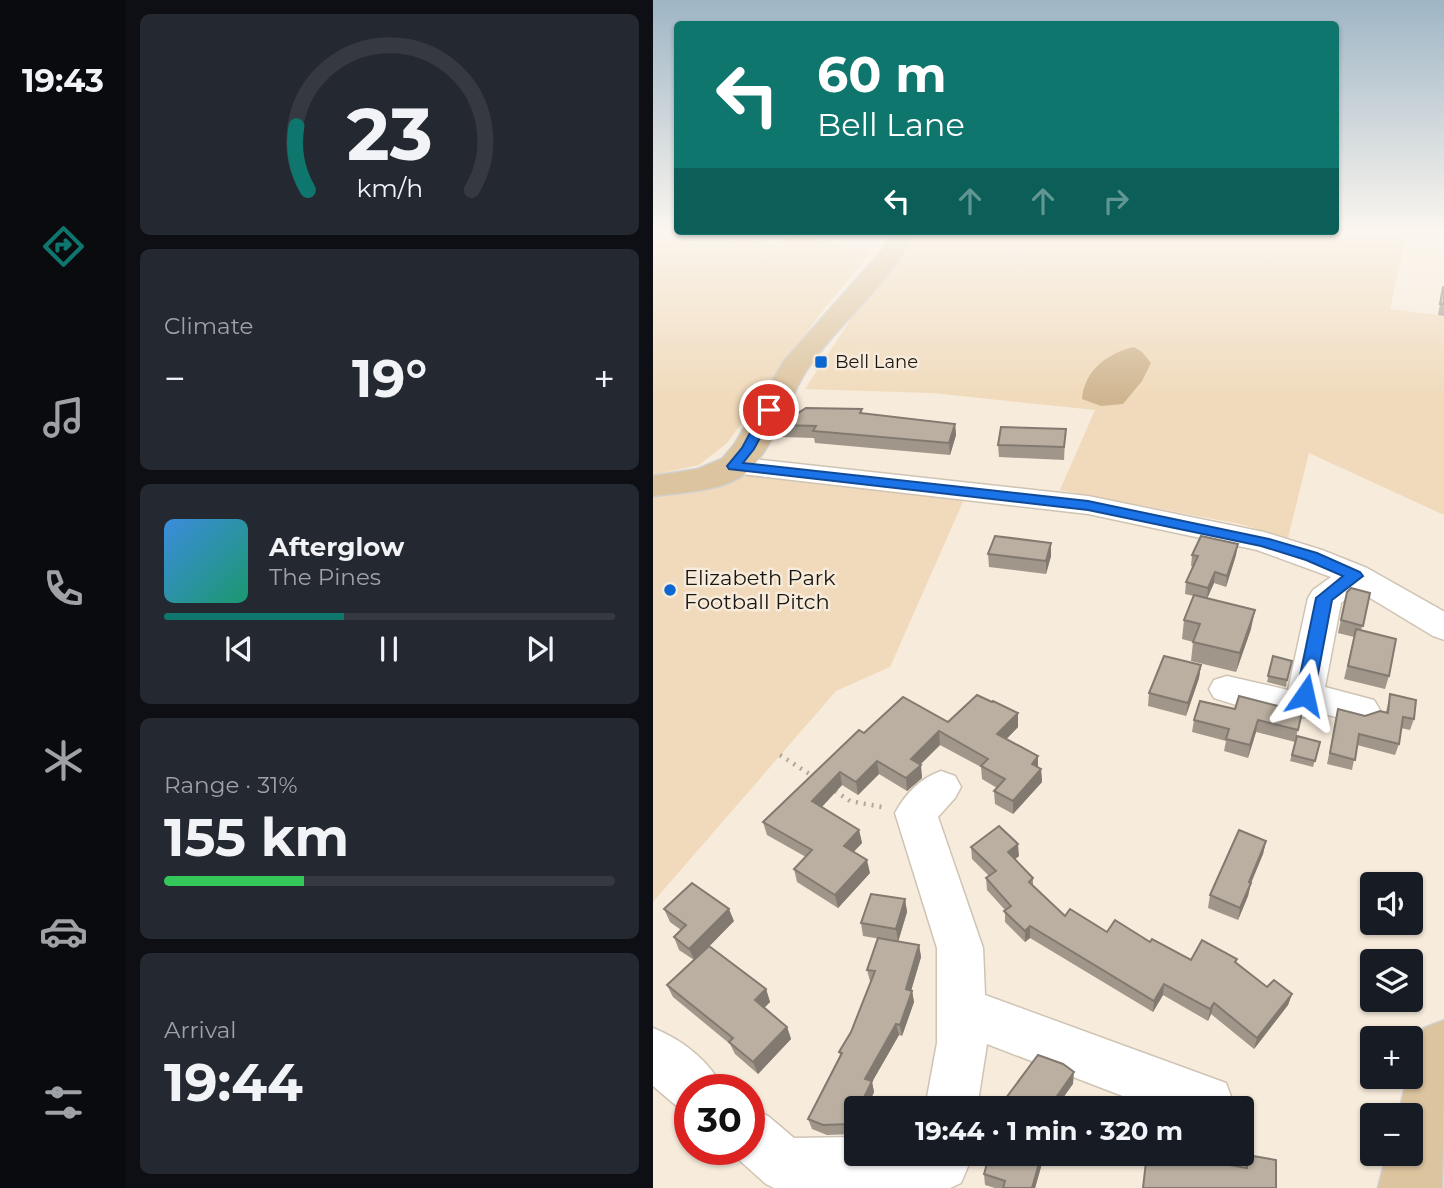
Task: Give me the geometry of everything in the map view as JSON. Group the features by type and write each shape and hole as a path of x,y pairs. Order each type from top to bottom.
{"main road":[{"path":"653,486 705,478 733,466 748,449 794,367 863,287"},
{"path":"1410,1188 1444,1049"}],"street":[{"path":"733,466 1088,505 1264,542 1311,556 1355,576 1444,628"},
{"path":"1227,689 1298,706 1305,695 1324,598 1355,576"},
{"path":"1305,695 1361,710"},
{"path":"928,800 960,948 962,1043 953,1096"},
{"path":"962,1010 1191,1096"},
{"path":"653,1053 678,1074"},
{"path":"765,1148 785,1165 943,1169"}],"path":[{"path":"780,755 815,778"},
{"path":"827,786 850,801 928,800"}],"shaded area":[{"path":"653,287 842,287 727,443 699,465 653,475"},
{"path":"876,287 1395,287 1390,309 1444,316 1444,515 1309,453 1288,538 1240,524 1060,490 1095,410 933,393 805,389 858,308"},
{"path":"1134,347 1151,363 1142,381 1123,404 1101,406 1082,399 1087,379 1099,364"},
{"path":"745,463 966,495 890,667 836,691 653,902 653,491"}],"building":[{"path":"1443,287 1444,287 1444,304 1440,304"},
{"path":"806,408 862,409 860,413 955,424 949,443 813,431 816,426 779,425"},
{"path":"1001,427 1066,429 1064,447 998,445"},
{"path":"995,536 1051,543 1046,561 988,554"},
{"path":"1201,536 1238,544 1227,576 1215,572 1208,588 1186,582 1198,556 1192,555"},
{"path":"1351,588 1370,593 1363,626 1341,620 1347,592"},
{"path":"1194,595 1255,610 1240,653 1193,642 1200,624 1184,620"},
{"path":"1356,629 1396,639 1389,676 1348,666"},
{"path":"1164,656 1201,665 1188,703 1149,693"},
{"path":"1273,656 1292,661 1287,680 1268,676"},
{"path":"1390,694 1416,700 1414,719 1403,717 1399,744 1359,734 1355,760 1330,753 1338,709 1365,716 1380,711 1388,713"},
{"path":"977,695 1018,713 997,734 1038,756 1032,764 1041,769 1013,801 994,791 1005,779 981,766 988,759 939,731 911,759 921,765 906,778 877,761 856,782 840,772 812,801 859,830 844,846 867,860 835,895 794,869 812,850 763,822 859,730 864,733 903,697 948,722"},
{"path":"1239,696 1278,706 1303,708 1298,730 1258,720 1250,745 1226,739 1229,729 1194,720 1200,701 1235,709"},
{"path":"1297,736 1320,742 1315,761 1292,755"},
{"path":"999,826 1018,844 1008,852 1033,878 1029,882 1065,916 1070,909 1107,932 1115,920 1150,942 1152,939 1191,960 1202,940 1237,959 1235,962 1267,987 1274,980 1292,994 1257,1038 1214,1003 1210,1009 1164,984 1154,1001 1030,926 1025,931 1004,911 1011,906 986,878 996,871 971,847"},
{"path":"1239,830 1266,841 1240,908 1210,895"},
{"path":"692,883 729,909 689,949 674,937 686,925 664,909"},
{"path":"871,894 905,899 896,929 861,923"},
{"path":"878,938 919,945 906,989 912,991 900,1025 896,1024 865,1079 872,1081 865,1096 844,1096 844,1124 823,1125 808,1119 842,1053 839,1052 851,1032 875,971 867,970"},
{"path":"709,946 766,989 755,1000 787,1027 753,1062 729,1042 733,1038 667,985"},
{"path":"1038,1055 1063,1064 1074,1072 1057,1096 1007,1096"},
{"path":"1254,1156 1276,1160 1276,1188 1143,1188 1146,1166 1247,1168 1254,1166"},
{"path":"986,1166 1038,1166 1032,1188 1003,1188 1005,1181 984,1174"}],"place":[{"name":"Bell Lane","path":"821,362"},
{"name":"Elizabeth Park Football Pitch","path":"670,590"}],"route":[{"path":"769,410 748,449 733,466 1088,505 1264,542 1311,556 1355,576 1324,598 1305,695"}]}
